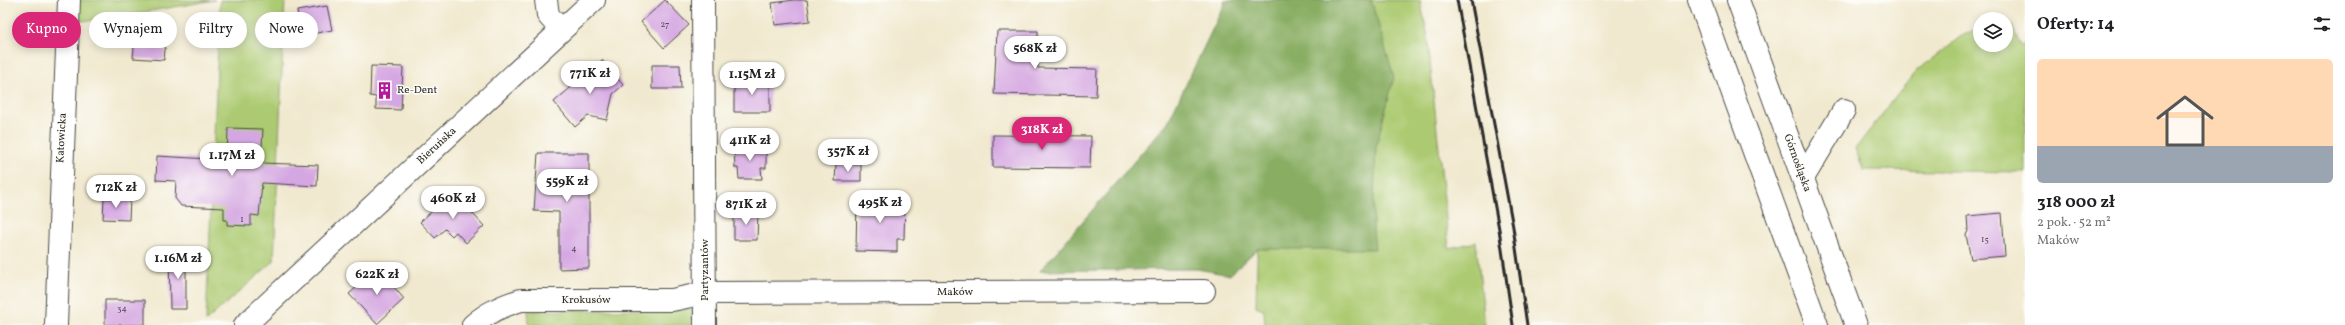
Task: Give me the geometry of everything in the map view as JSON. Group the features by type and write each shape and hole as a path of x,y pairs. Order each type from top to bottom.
{"street":[{"name":"Katowicka","path":"56,325 69,0"},
{"path":"546,0 548,15 561,30"},
{"name":"Bieruńska","path":"245,325 594,0"},
{"name":"Partyzantów","path":"703,0 705,325"},
{"path":"1699,0 1817,325"},
{"name":"Górnośląska","path":"1738,0 1856,325"},
{"path":"1803,178 1844,110"},
{"name":"Maków","path":"705,293 1204,291"},
{"name":"Krokusów","path":"473,325 486,314 502,306 521,300 672,300 705,293"}],"green space":[{"path":"76,0 215,0 145,12 89,12 89,20 81,21 81,12 75,12"},
{"path":"220,0 285,0 284,12 255,12 255,48 283,48 274,261 206,321 218,48 247,48 247,12 219,12"},
{"path":"1224,0 1371,0 1394,77 1376,147 1373,228 1375,249 1257,249 1230,275 1197,269 1040,271 1168,122 1225,3"},
{"path":"1263,0 1420,0 1427,32 1449,248 1476,242 1485,325 1265,325 1264,311 1256,306"},
{"path":"2013,28 2021,46 2025,44 2025,172 1864,170 1855,149 1916,71 1960,37 1973,30 1973,52 2013,52"},
{"path":"693,309 691,325 529,325 528,311"}],"building":[{"path":"665,0 689,25 664,48 641,22"},
{"path":"807,0 810,21 775,25 772,3"},
{"path":"327,6 332,30 318,33 318,12 297,11"},
{"path":"997,31 1038,31 1038,68 1097,69 1096,96 994,94"},
{"path":"134,48 165,48 164,60 133,58"},
{"path":"602,60 623,85 613,94 607,120 588,116 575,127 554,102"},
{"path":"652,65 680,65 681,89 652,89"},
{"name":"Re-Dent","path":"371,66 403,67 401,110 376,109 376,97 370,96"},
{"path":"734,79 770,79 770,112 734,112"},
{"path":"228,128 263,129 261,163 318,165 317,186 262,183 259,216 251,215 251,226 227,225 227,220 224,220 224,208 181,206 175,198 176,181 156,180 157,156 227,160"},
{"path":"993,135 1091,136 1090,168 993,167"},
{"path":"734,146 766,147 766,168 761,168 762,179 739,179 738,168 735,168"},
{"path":"538,153 589,153 589,268 559,269 559,212 534,211"},
{"path":"836,164 861,165 861,181 835,181"},
{"path":"455,194 484,226 466,243 456,232 452,236 445,229 435,238 420,222 444,200 446,202"},
{"path":"104,198 130,199 129,220 103,219"},
{"path":"857,198 905,199 904,239 897,239 897,252 856,251"},
{"path":"734,212 758,212 757,240 734,240"},
{"path":"2002,213 2005,256 1971,259 1966,235 1968,231 1967,216"},
{"path":"169,252 186,252 186,309 170,309"},
{"path":"378,268 404,299 377,324 349,294"},
{"path":"105,300 145,300 145,325 105,325"}],"railway":[{"path":"1457,0 1499,229 1513,325"},
{"path":"1471,0 1513,227 1527,325"}],"place":[{"name":"Re-Dent","path":"384,90"}]}
